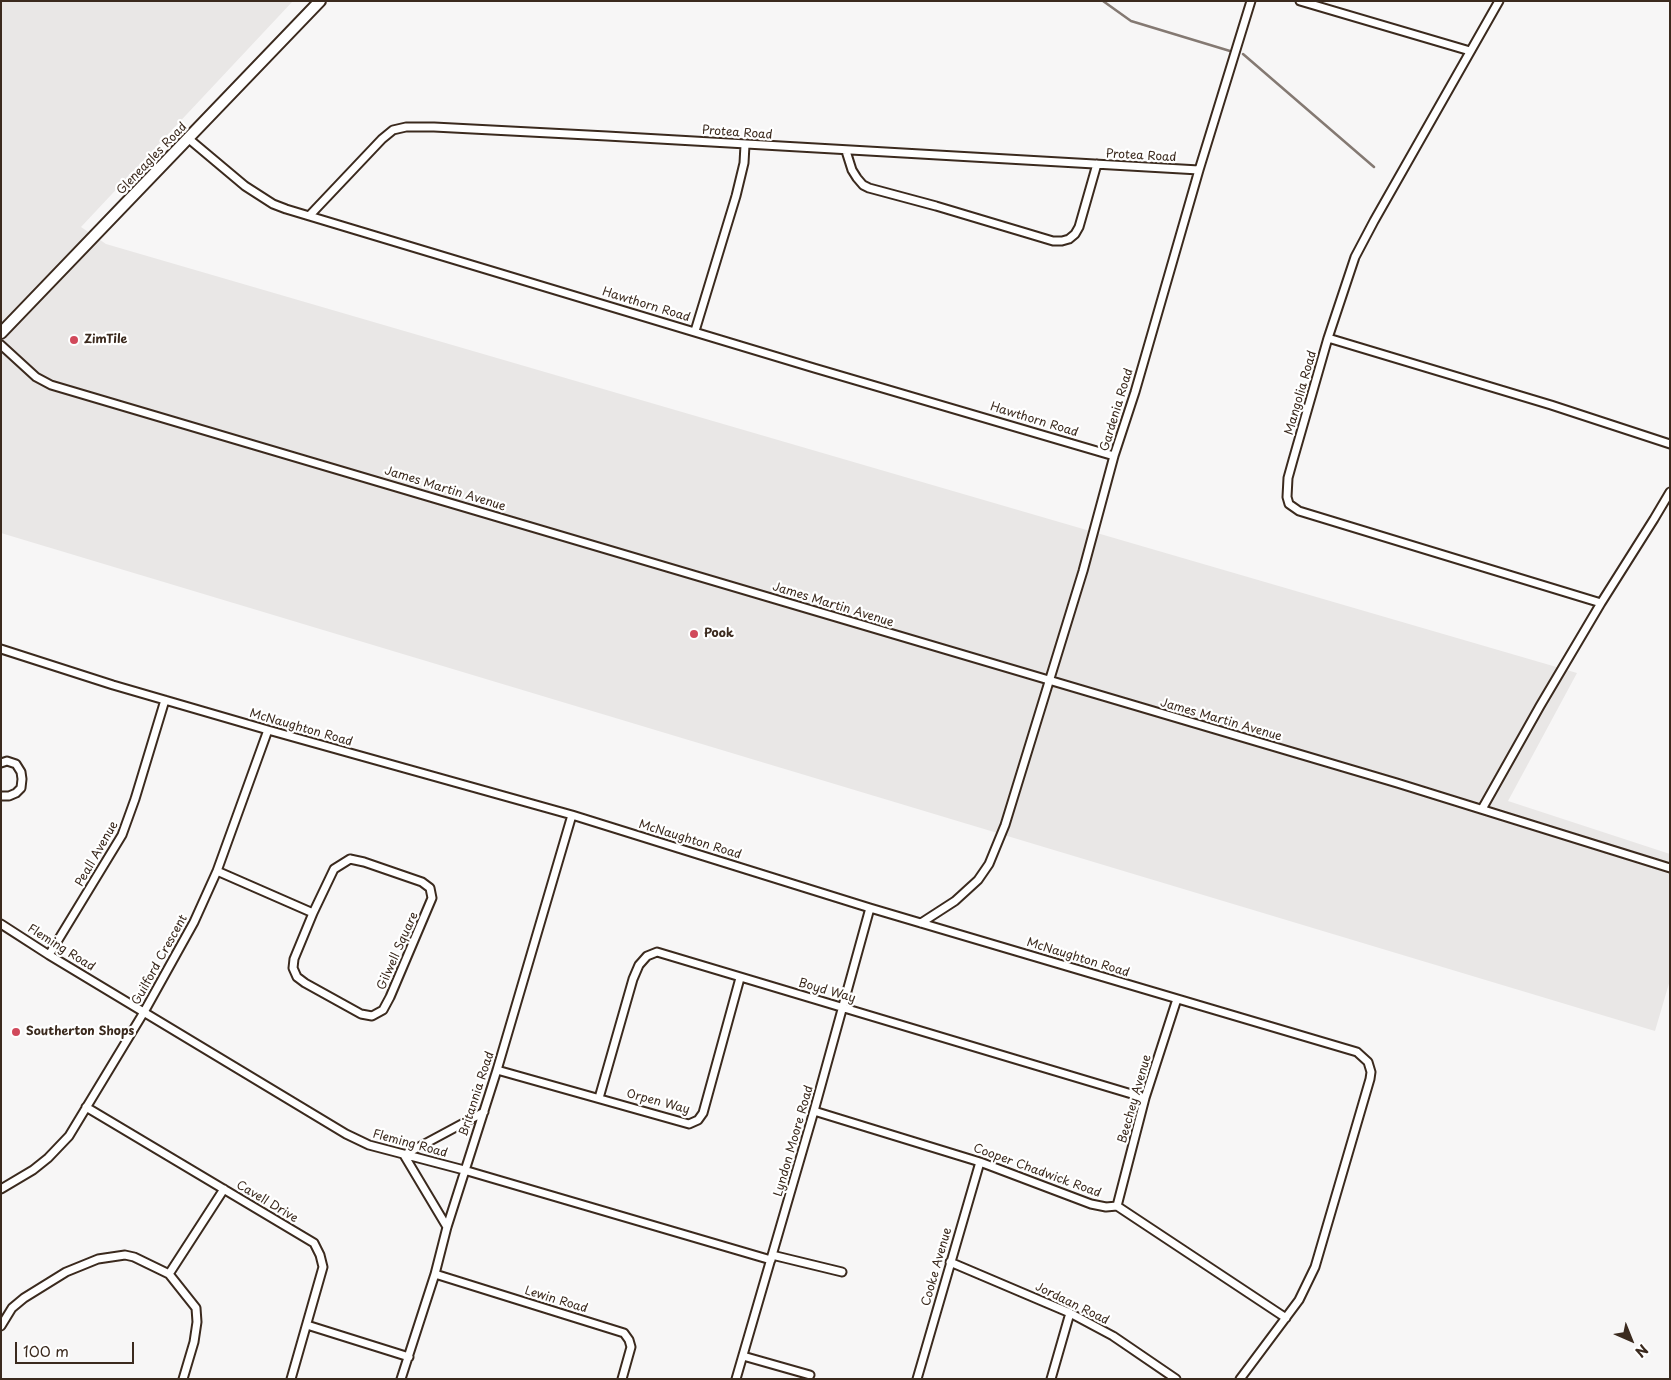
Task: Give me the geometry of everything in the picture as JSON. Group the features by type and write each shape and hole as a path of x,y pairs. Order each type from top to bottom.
{"street":[{"name":"Gleneagles Road","path":"1,333 320,1"},
{"name":"Gardenia Road","path":"921,923 955,901 978,880 988,864 1005,826 1083,571 1114,456 1135,392 1250,1"},
{"path":"1300,1 1470,51"},
{"name":"Mangolia Road","path":"1499,1 1363,240 1349,274 1328,338 1288,478 1287,497 1289,504 1294,508 1601,603"},
{"name":"Protea Road","path":"310,215 382,139 393,130 406,127 434,127 1199,170"},
{"name":"Hawthorn Road","path":"189,139 236,179 263,198 286,209 1114,456"},
{"path":"695,331 736,196 744,163 745,145"},
{"path":"846,151 852,170 857,178 869,188 1035,236 1062,241 1069,239 1079,227 1097,164"},
{"path":"1328,338 1551,405 1670,444"},
{"name":"James Martin Avenue","path":"1,345 36,377 51,385 1482,810 1670,868"},
{"path":"1482,810 1540,706 1670,492"},
{"name":"McNaughton Road","path":"1,649 268,730 572,815 870,908 1357,1052 1368,1062 1371,1072 1370,1079 1315,1267 1308,1284 1286,1318"},
{"name":"Peall Avenue","path":"49,955 122,835 136,800 165,700"},
{"name":"Guilford Crescent","path":"1,1188 33,1170 48,1158 69,1136 144,1012 194,922 217,871 268,730"},
{"path":"1,763 7,761 16,764 21,772 22,779 21,788 16,794 1,796"},
{"name":"Britannia Road","path":"403,1378 572,815"},
{"name":"Gilwell Square","path":"350,859 422,882 430,888 432,898 390,997 383,1010 372,1016 362,1014 297,977 293,968 294,959 312,913 334,869 350,859"},
{"path":"217,871 312,913"},
{"name":"Lyndon Moore Road","path":"736,1379 814,1111 870,908"},
{"name":"Fleming Road","path":"1,924 49,955 369,1146 464,1170 772,1258 842,1272"},
{"name":"Boyd Way","path":"599,1098 633,979 639,965 647,956 657,952 1145,1098"},
{"name":"Orpen Way","path":"497,1070 689,1124 698,1120 703,1113 740,978"},
{"name":"Beechey Avenue","path":"1117,1206 1145,1098 1177,999"},
{"name":"Cavell Drive","path":"86,1107 314,1243 323,1267 291,1379"},
{"name":"Cooper Chadwick Road","path":"814,1111 980,1162 1091,1204 1106,1207 1117,1206 1286,1318"},
{"path":"447,1227 404,1155 484,1112"},
{"name":"Cooke Avenue","path":"917,1379 980,1162"},
{"path":"169,1274 224,1188"},
{"path":"1,1326 12,1308 24,1298 66,1272 98,1258 125,1255 134,1257 169,1274 196,1308 194,1342 183,1379"},
{"name":"Jordaan Road","path":"950,1262 1070,1313 1113,1336 1176,1379"},
{"name":"Lewin Road","path":"435,1274 624,1333 631,1347 622,1379"},
{"path":"1051,1379 1070,1313"},
{"path":"1240,1379 1286,1318"},
{"path":"307,1325 409,1357"},
{"path":"743,1356 810,1375"}],"shaded area":[{"path":"1,1 293,1 81,227 106,244 1577,673 1508,801 1670,854 1670,980 1655,1031 1,533"}],"waterway":[{"path":"1103,1 1131,21 1230,51"},
{"path":"1243,54 1374,167"}],"place":[{"name":"ZimTile","path":"74,340"},
{"name":"Pook","path":"694,634"},
{"name":"Southerton Shops","path":"16,1032"}]}
